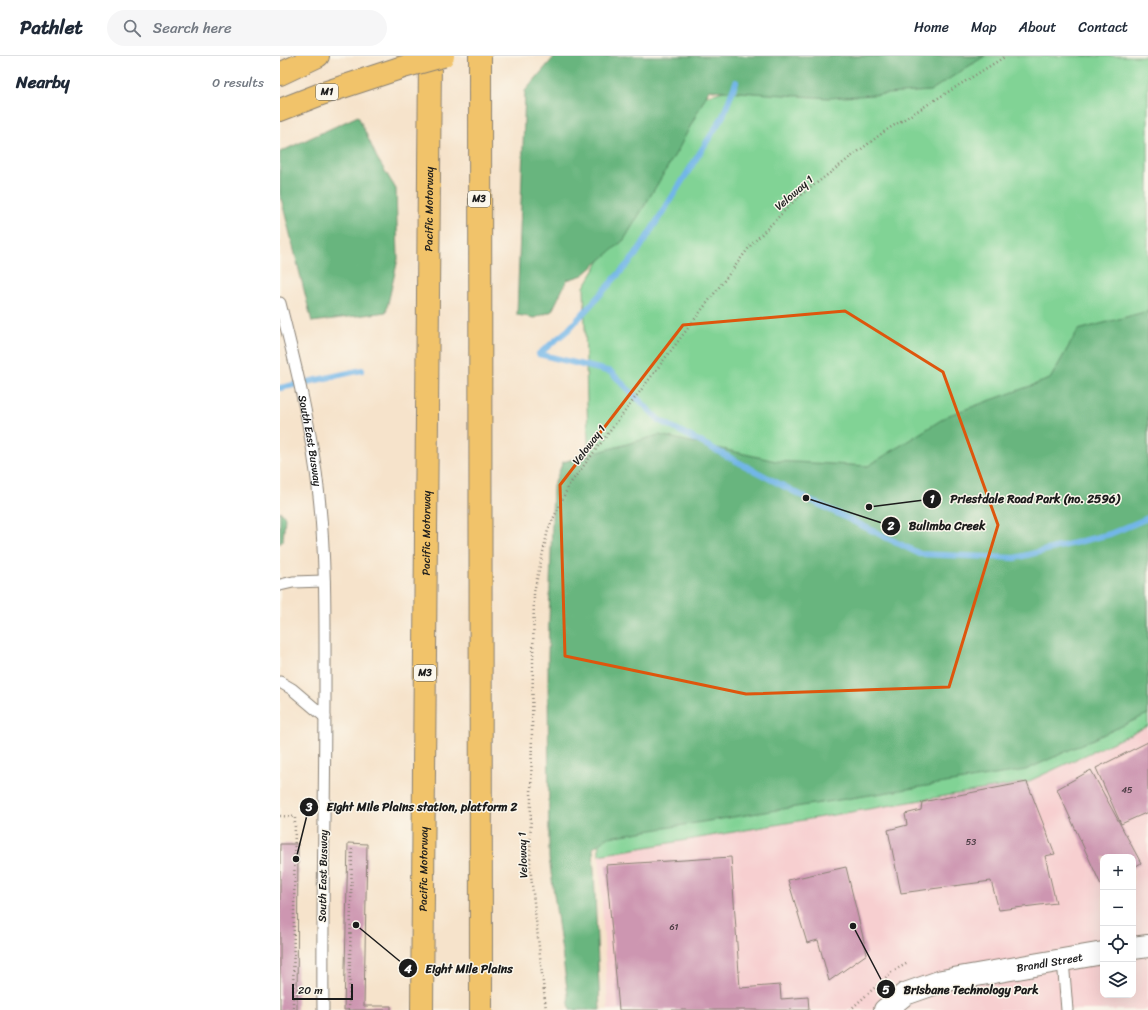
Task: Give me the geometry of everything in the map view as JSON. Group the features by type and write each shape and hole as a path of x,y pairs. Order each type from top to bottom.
{"highway":[{"path":"280,74 318,56"},
{"name":"Pacific Motorway","path":"422,1010 430,56"},
{"name":"M1","path":"280,110 321,94 400,68 443,56"},
{"name":"M3","path":"480,56 481,1010"}],"street":[{"path":"1136,948 1148,946"},
{"name":"Brandl Street","path":"885,1010 905,994 942,981 1100,954"}],"lane":[{"name":"South East Busway","path":"280,303 313,450 319,497 324,581 325,717 324,847 322,864 323,1010"},
{"path":"280,585 293,582 324,581"},
{"path":"280,682 292,689 325,717"},
{"path":"1063,960 1067,1010"}],"path":[{"name":"Veloway 1","path":"546,1010 530,866 534,592 548,530 569,485 658,365 751,244 797,198 885,131 1006,56"},
{"path":"280,816 295,817 293,1010"},
{"path":"349,1010 352,849"},
{"path":"850,1010 893,971 908,963"}],"highlighted area":[{"path":"845,311 943,372 998,525 949,687 746,694 565,656 560,485 683,325"}],"shaded area":[{"path":"1148,726 1148,1010 608,1010 599,855 1027,782"}],"green space":[{"path":"555,56 985,56 930,91 829,98 709,90 679,148 624,240 583,275 567,280 552,311 535,318 517,315 525,91"},
{"path":"854,56 1148,56 1148,726 1027,782 599,855 584,287 698,98"},
{"path":"358,116 377,158 396,189 398,259 386,312 312,322 280,194 280,152"},
{"path":"1148,311 1148,714 1026,770 609,837 593,848 600,1010 570,1010 549,858 548,656 553,486 563,462 659,435 776,461 868,466 949,415 1050,379 1078,330"},
{"path":"280,511 285,517 283,541 280,544"}],"building":[{"path":"1148,742 1148,812 1121,824 1096,768"},
{"path":"1091,770 1141,863 1136,866 1136,854 1100,854 1100,883 1057,789"},
{"path":"1027,782 1055,854 1045,856 1056,903 999,910 991,881 901,893 888,830 907,825 905,814 921,810 922,802"},
{"path":"348,843 367,844 364,1006 391,1006 391,1010 344,1010"},
{"path":"280,844 298,844 297,1010 280,1010"},
{"path":"731,857 740,988 780,985 781,999 808,997 809,1010 619,1010 606,865"},
{"path":"846,867 867,954 829,981 818,940 807,943 788,880"}],"waterway":[{"path":"539,354 568,330 635,256 723,116 736,82"},
{"path":"539,354 611,372 659,420 806,498 920,554 1015,558 1110,534 1148,518"},
{"path":"280,388 362,370"}],"place":[{"name":"Bulimba Creek","path":"806,498"},
{"name":"Priestdale Road Park (no. 2596)","path":"869,507"},
{"name":"Eight Mile Plains station, platform 2","path":"296,859"},
{"name":"Eight Mile Plains","path":"356,925"},
{"name":"Brisbane Technology Park","path":"853,926"}]}
